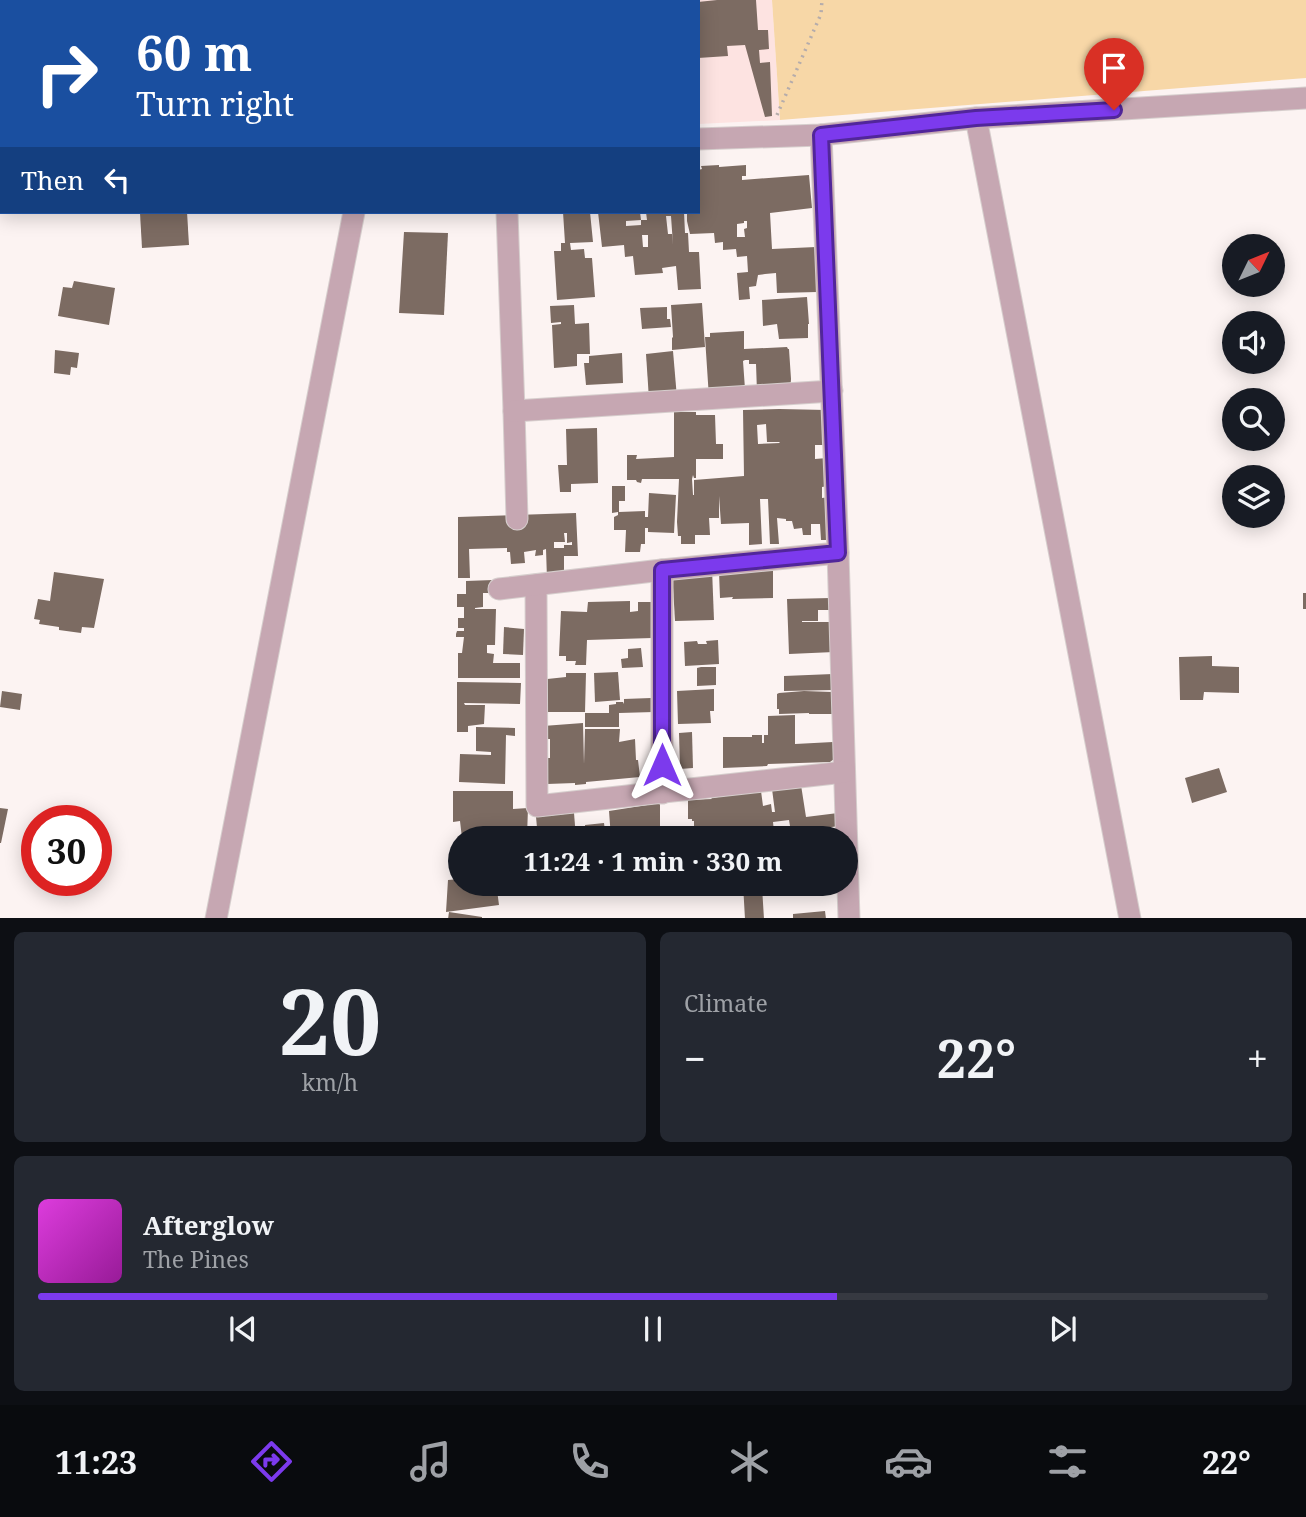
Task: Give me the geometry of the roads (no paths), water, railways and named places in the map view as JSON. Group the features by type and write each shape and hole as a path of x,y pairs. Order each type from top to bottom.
{"street":[{"path":"700,139 821,135 976,118 1306,97"},
{"path":"976,118 1130,918"},
{"path":"821,135 849,918"},
{"path":"216,918 354,214"},
{"path":"507,214 517,519"},
{"path":"514,411 832,391"},
{"path":"499,590 662,570 838,553"},
{"path":"662,570 662,793"},
{"path":"536,585 537,806 844,772"}]}
